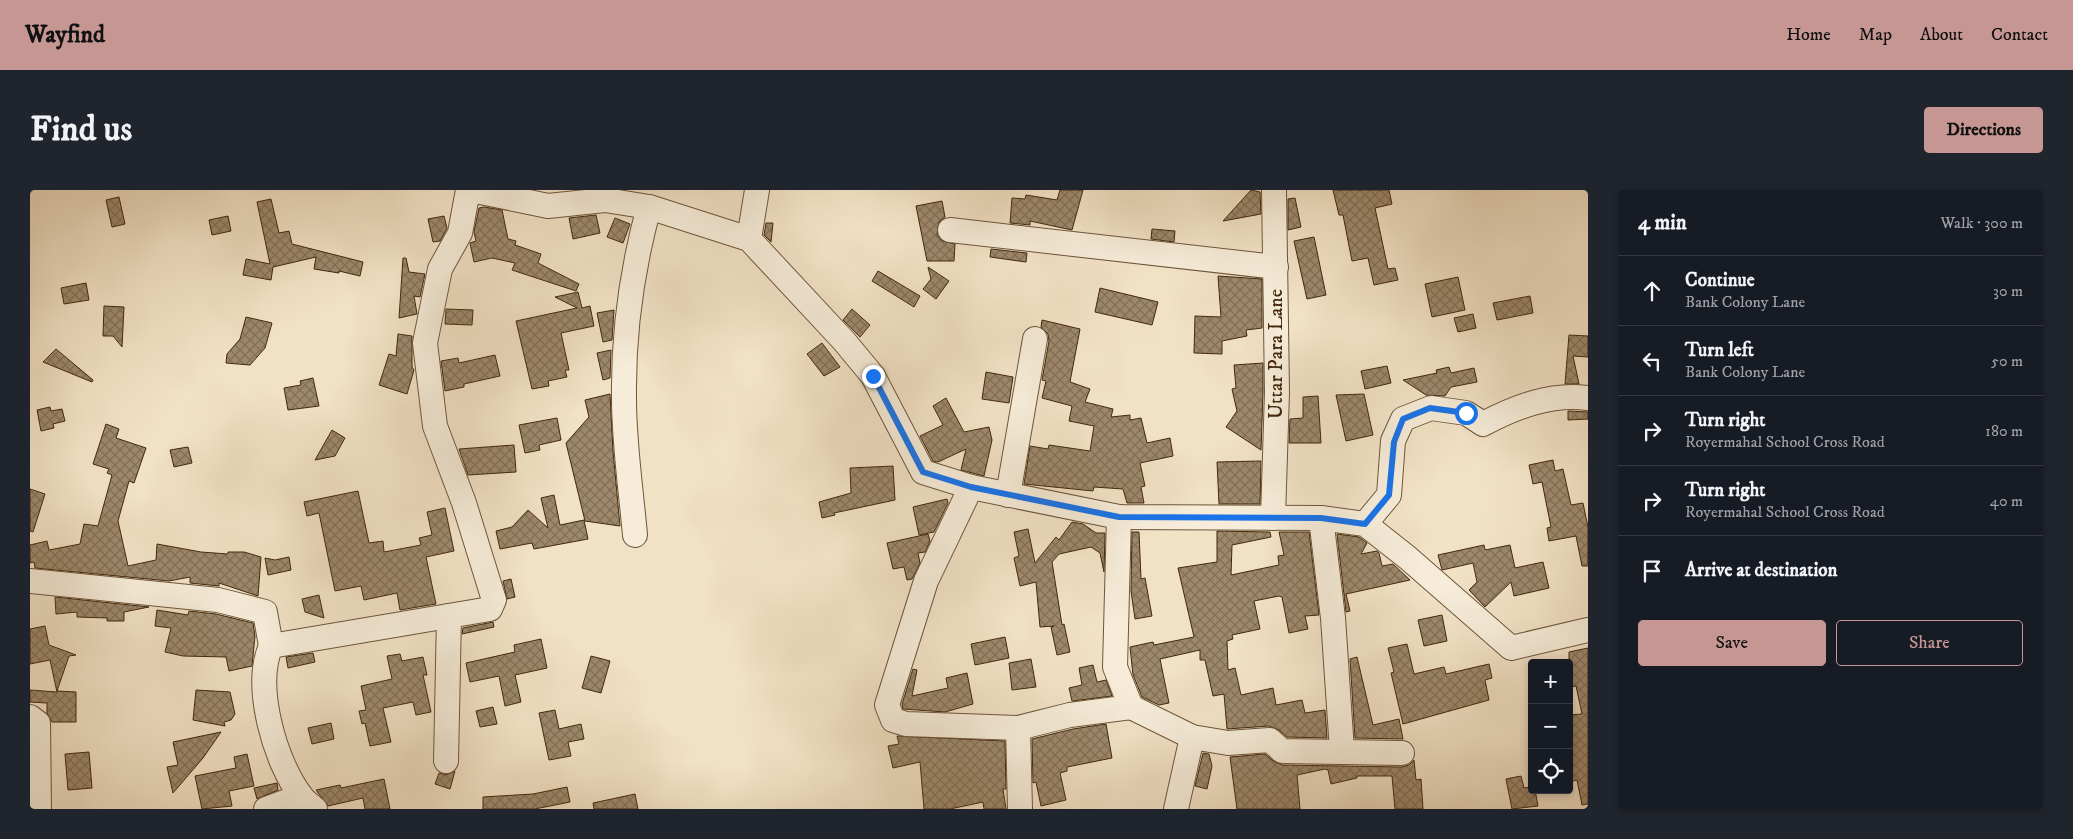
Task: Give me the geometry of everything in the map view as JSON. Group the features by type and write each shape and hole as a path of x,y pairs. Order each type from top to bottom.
{"street":[{"path":"270,646 490,609 494,600 464,503 435,426 425,343 440,269 460,233 469,190 548,206 594,196 605,200 649,207 749,239 844,341 873,376 923,472 971,487 1119,517 1321,518 1365,524 1408,558 1510,648 1588,630"},
{"path":"749,239 757,190"},
{"name":"Uttar Para Lane","path":"1273,518 1277,392 1274,190"},
{"path":"635,535 624,401 625,340 642,232 649,207"},
{"path":"950,230 1276,268"},
{"path":"1008,495 1034,339"},
{"path":"1365,524 1389,495 1394,442 1403,419 1430,408 1466,413 1483,424 1512,408 1548,399 1576,396 1588,398"},
{"path":"971,487 926,581 887,705 893,720 906,724 1018,728 1070,715 1131,708 1192,737 1228,743 1270,740 1282,751 1402,753"},
{"path":"1119,517 1116,666 1131,708"},
{"path":"1321,518 1334,618 1342,751"},
{"path":"30,581 218,600 265,612 270,646 266,657 264,700 276,748 308,803 266,809"},
{"path":"446,761 449,616"},
{"path":"30,718 38,723 39,809"},
{"path":"1018,728 1020,809"},
{"path":"1176,809 1192,737"}],"building":[{"path":"1060,190 1083,190 1072,230 1030,221 1030,225 1010,223 1012,198 1025,199 1026,195 1057,200"},
{"path":"1251,190 1260,192 1261,214 1223,221"},
{"path":"1333,190 1389,190 1392,204 1375,208 1388,269 1395,268 1398,280 1374,285 1368,258 1352,261 1343,215 1339,215"},
{"path":"119,197 125,224 112,227 106,200"},
{"path":"1295,198 1301,227 1288,230 1288,199"},
{"path":"271,199 279,233 289,231 292,244 363,262 360,276 339,271 339,273 314,269 316,257 273,267 271,280 243,275 246,259 270,264 257,202"},
{"path":"942,201 945,217 939,222 937,235 942,241 955,244 954,261 927,261 916,206"},
{"path":"479,208 502,210 508,239 516,241 515,245 541,254 538,263 579,284 576,291 512,270 515,263 492,258 474,262 470,243 476,241 474,232"},
{"path":"596,215 600,233 573,239 569,218"},
{"path":"228,216 231,231 212,235 209,220"},
{"path":"444,216 447,228 440,241 433,242 428,219"},
{"path":"615,218 630,224 623,243 607,237"},
{"path":"766,223 773,223 771,242 764,235"},
{"path":"1152,229 1175,231 1174,242 1151,239"},
{"path":"1314,237 1326,295 1307,299 1294,241"},
{"path":"991,249 1027,253 1026,262 990,257"},
{"path":"403,258 406,258 409,272 425,274 420,297 414,296 417,314 399,318"},
{"path":"928,267 949,281 936,299 923,289 931,279"},
{"path":"878,271 920,296 914,307 872,281"},
{"path":"1218,276 1262,279 1262,328 1246,330 1247,336 1222,341 1222,354 1194,353 1195,316 1221,317"},
{"path":"1458,277 1465,310 1432,317 1425,284"},
{"path":"86,283 89,300 64,304 61,288"},
{"path":"1100,288 1158,302 1152,325 1095,312"},
{"path":"578,292 582,308 590,306 594,326 561,333 569,370 565,370 567,377 548,381 549,386 532,389 516,321 577,308 555,297"},
{"path":"1530,296 1533,313 1497,320 1493,303"},
{"path":"104,306 124,307 122,347 113,336 103,336"},
{"path":"446,309 473,310 472,325 445,324"},
{"path":"852,309 870,325 860,337 843,320"},
{"path":"614,310 612,340 603,342 597,313"},
{"path":"1473,314 1476,328 1458,332 1454,318"},
{"path":"246,317 272,323 265,348 250,365 226,363 227,354 240,339"},
{"path":"1042,320 1080,329 1070,382 1090,389 1085,402 1113,409 1111,417 1130,415 1130,420 1141,418 1147,443 1170,438 1173,456 1140,463 1145,486 1141,487 1144,503 1127,503 1123,489 1094,487 1093,491 1024,484 1030,446 1048,449 1049,445 1090,451 1094,426 1069,421 1072,406 1042,398 1046,381 1042,380 1049,341 1048,334 1041,327"},
{"path":"398,334 412,336 412,367 414,370 407,394 379,385 389,354 396,356"},
{"path":"1569,335 1588,336 1588,357 1573,356 1579,384 1565,384"},
{"path":"822,343 840,367 824,376 807,354"},
{"path":"56,349 93,380 92,382 43,362"},
{"path":"611,350 610,378 603,380 597,353"},
{"path":"495,355 500,376 464,384 464,387 445,391 441,361 458,358 459,363"},
{"path":"1263,363 1261,450 1226,427 1237,411 1232,389 1236,388 1234,365"},
{"path":"1387,366 1391,383 1365,389 1361,371"},
{"path":"1449,367 1451,373 1474,368 1477,382 1451,387 1445,396 1426,395 1403,380 1437,373 1436,370"},
{"path":"986,372 1013,377 1009,403 982,399"},
{"path":"313,378 319,406 288,410 284,388 301,385 300,381"},
{"path":"610,394 620,526 585,521 566,443 589,417 585,400"},
{"path":"1364,394 1373,435 1346,441 1336,395"},
{"path":"1318,396 1321,443 1289,443 1290,419 1303,418 1303,397"},
{"path":"946,398 964,432 989,427 992,440 984,476 961,470 966,449 938,462 933,461 920,436 943,425 933,406"},
{"path":"50,407 51,411 62,409 65,421 53,424 54,428 41,431 37,410"},
{"path":"1568,411 1588,412 1588,419 1568,420"},
{"path":"557,418 561,440 539,445 540,450 525,453 519,425"},
{"path":"106,424 119,429 116,438 146,448 134,483 129,481 118,521 128,566 156,560 157,544 201,552 228,554 228,552 244,552 261,557 258,596 219,583 219,586 190,583 190,577 169,581 35,568 34,562 30,563 30,545 47,541 49,550 80,544 84,524 98,526 112,475 107,473 109,469 93,464"},
{"path":"332,430 345,438 335,456 315,460"},
{"path":"514,445 516,472 468,475 459,449"},
{"path":"188,447 192,463 174,467 170,450"},
{"path":"1553,460 1555,471 1563,469 1571,505 1583,503 1588,527 1588,566 1582,566 1576,536 1549,541 1547,528 1551,527 1542,482 1533,484 1529,465"},
{"path":"1261,461 1260,504 1219,504 1217,462"},
{"path":"893,466 895,500 834,513 835,515 822,518 819,502 851,493 850,468"},
{"path":"30,489 45,494 33,532 30,531"},
{"path":"358,491 369,543 383,541 384,552 421,545 419,538 432,535 427,512 445,508 454,551 426,557 436,604 400,610 397,593 364,600 361,586 335,591 319,513 307,516 304,502"},
{"path":"554,495 560,525 584,520 588,539 534,549 532,543 500,549 496,531 512,527 528,510 548,528 541,498"},
{"path":"947,499 948,503 934,532 919,535 913,507"},
{"path":"1072,522 1083,524 1096,533 1105,533 1104,572 1100,553 1091,547 1059,554 1052,562 1062,625 1064,624 1070,652 1057,655 1051,627 1054,626 1040,627 1036,582 1020,586 1014,558 1019,556 1014,532 1028,529 1035,563 1056,537 1059,540"},
{"path":"1217,531 1270,532 1271,537 1232,545 1231,575 1279,565 1278,556 1284,555 1279,532 1309,532 1319,615 1305,616 1308,629 1289,633 1282,597 1254,601 1260,629 1232,635 1233,639 1227,641 1228,670 1235,668 1241,695 1273,688 1276,705 1302,700 1305,713 1325,710 1327,738 1287,737 1279,730 1269,726 1227,729 1224,694 1213,696 1205,660 1200,660 1200,650 1160,659 1169,703 1159,705 1142,697 1133,675 1130,647 1153,642 1154,645 1194,637 1178,568 1217,562"},
{"path":"1132,532 1139,532 1141,579 1145,578 1152,616 1135,619 1131,591"},
{"path":"928,534 930,541 925,552 918,553 920,563 912,579 907,580 904,567 893,569 887,543"},
{"path":"1337,534 1359,537 1367,543 1361,554 1377,551 1382,566 1393,564 1410,580 1346,594 1350,611 1346,612"},
{"path":"1484,545 1485,550 1510,545 1515,568 1543,562 1549,588 1514,596 1511,582 1485,607 1469,590 1477,582 1473,563 1442,570 1438,555"},
{"path":"289,557 291,570 268,575 265,558 275,560"},
{"path":"511,579 515,597 507,599 503,581"},
{"path":"319,595 324,618 305,612 302,599"},
{"path":"55,597 149,607 124,612 124,621 107,621 107,618 77,617 77,612 56,614"},
{"path":"157,610 188,615 189,611 216,614 253,623 255,636 252,666 229,671 226,657 183,656 165,652 171,628 155,626"},
{"path":"1442,615 1447,641 1424,646 1418,620"},
{"path":"493,622 494,627 462,634 463,628"},
{"path":"45,626 49,645 76,655 69,656 57,691 76,692 76,722 52,722 47,713 47,703 30,702 30,690 57,692 50,660 30,664 30,629"},
{"path":"1005,637 1009,658 975,665 971,644"},
{"path":"541,639 547,668 515,675 521,702 505,706 499,676 470,682 466,663 515,652 514,645"},
{"path":"1407,644 1414,674 1444,667 1446,674 1489,664 1492,678 1485,680 1489,700 1403,724 1391,673 1394,672 1388,648"},
{"path":"1588,648 1588,804 1582,805 1577,780 1573,781 1573,715 1582,714 1576,686 1573,686 1573,659 1569,659 1569,652"},
{"path":"313,653 315,662 288,668 286,657"},
{"path":"400,654 402,661 423,657 427,675 423,675 431,712 416,715 413,702 383,708 391,742 370,746 365,723 362,724 359,711 366,710 361,686 392,679 387,656"},
{"path":"591,656 610,661 601,693 582,688"},
{"path":"1357,657 1373,725 1399,719 1403,739 1355,738 1350,659"},
{"path":"1031,659 1036,687 1012,690 1009,663"},
{"path":"1093,665 1097,682 1106,680 1112,696 1072,701 1069,688 1082,685 1079,668"},
{"path":"913,669 917,670 912,696 948,688 946,678 967,673 973,704 945,712 903,709 902,704"},
{"path":"196,690 230,692 235,714 231,720 224,722 225,726 193,720"},
{"path":"493,707 497,724 480,727 476,711"},
{"path":"555,710 559,729 581,724 584,739 568,742 571,756 549,760 539,713"},
{"path":"331,723 334,739 312,744 308,728"},
{"path":"1106,724 1112,758 1067,767 1067,771 1060,773 1066,800 1041,806 1036,782 1033,783 1032,739 1073,729"},
{"path":"221,732 203,758 173,793 167,767 178,765 173,742"},
{"path":"897,736 1005,741 1006,789 1003,789 1006,809 984,809 983,802 950,809 924,809 920,762 893,768 888,746 899,744"},
{"path":"89,752 92,788 68,790 65,754"},
{"path":"1203,753 1209,754 1212,766 1207,789 1195,786"},
{"path":"247,754 254,786 229,791 232,806 202,809 195,776 236,768 234,757"},
{"path":"1265,754 1273,761 1282,765 1402,767 1409,765 1414,760 1416,780 1421,779 1423,809 1395,809 1392,776 1357,776 1357,778 1331,784 1328,770 1325,769 1297,775 1300,809 1237,809 1230,757"},
{"path":"455,771 450,789 435,784 439,773 446,775"},
{"path":"1521,776 1524,788 1528,788 1528,794 1536,794 1538,806 1512,809 1506,779"},
{"path":"384,779 390,809 365,809 363,798 328,806 316,790 340,785 341,788"},
{"path":"277,783 278,790 257,799 254,788"},
{"path":"567,787 570,802 535,809 483,809 483,797 533,794"},
{"path":"635,794 638,809 594,809 593,803"}],"route":[{"path":"873,376 923,472 971,487 1119,517 1321,518 1365,524 1389,495 1394,442 1403,419 1430,408 1466,413"}]}
